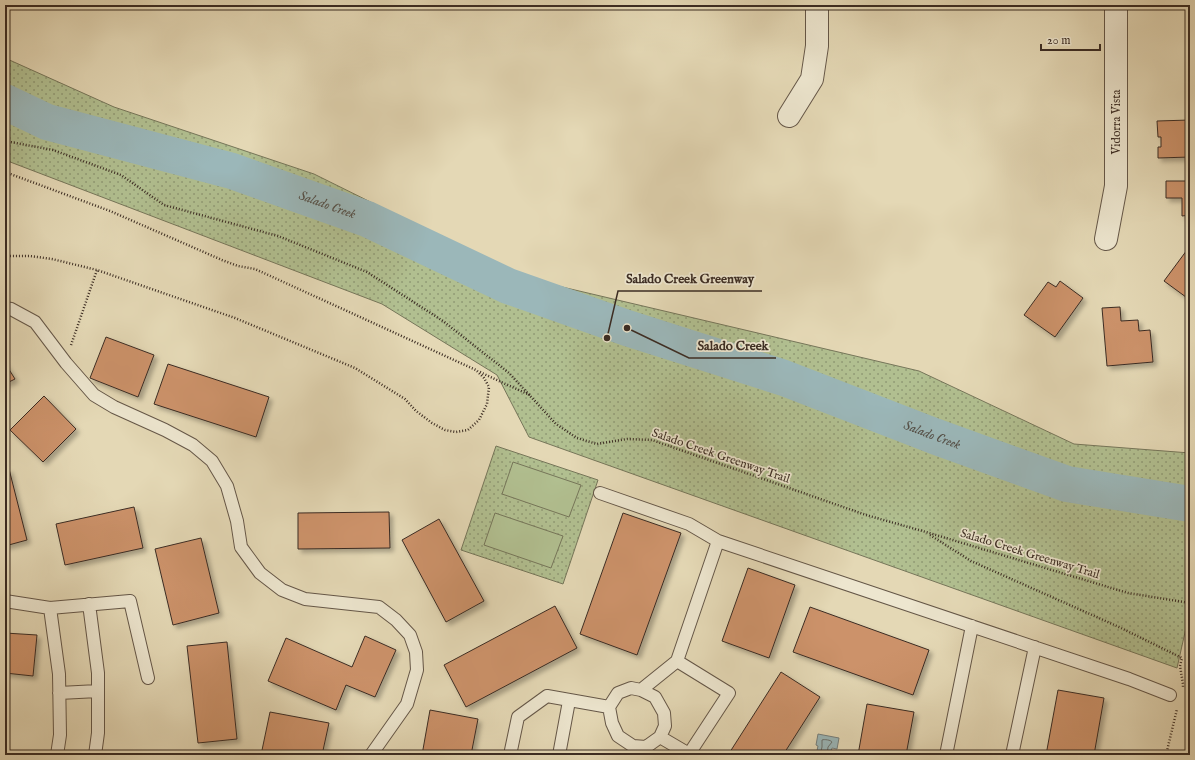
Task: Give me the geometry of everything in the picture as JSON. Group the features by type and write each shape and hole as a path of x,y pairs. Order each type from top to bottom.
{"street":[{"path":"790,116 812,79 817,46 817,5"},
{"name":"Vidorra Vista","path":"1106,238 1116,186 1116,5"}],"lane":[{"path":"5,308 11,309 35,322 66,363 94,395 114,407 165,430 193,445 212,461 227,486 237,521 241,547 260,573 282,590 305,599 379,607 396,620 410,635 416,652 418,670 407,704 372,755"},
{"path":"600,493 689,524 718,541 1129,679 1170,695"},
{"path":"641,690 677,661 718,541"},
{"path":"5,601 50,608 130,601 148,678"},
{"path":"89,604 98,673 98,733 95,755"},
{"path":"50,608 59,693 60,735 56,755"},
{"path":"946,755 972,626"},
{"path":"1012,755 1035,647"},
{"path":"660,737 690,754 729,693 677,661"},
{"path":"631,688 641,690 655,697 664,713 665,726 660,737 646,747 633,746 618,736 612,722 609,707 618,693 631,688"},
{"path":"59,693 98,691"},
{"path":"510,755 518,717 547,696 609,707"},
{"path":"559,755 569,701"}],"path":[{"name":"Salado Creek Greenway Trail","path":"5,141 53,150 121,175 164,205 278,236 367,272 443,320 509,373 531,395 556,424 577,438 597,444 627,439 652,440 866,516 926,532 1128,593 1190,603"},
{"path":"5,172 110,211 222,260 238,266 255,269 531,395"},
{"path":"5,256 30,256 52,259 97,270 235,318 355,368 405,399 426,419 445,430 456,432 468,430 479,420 487,404 489,387 484,378 476,370"},
{"path":"66,363 97,270"},
{"path":"926,532 971,561 1119,626 1182,658"}],"green space":[{"path":"5,58 114,107 314,174 524,278 919,371 1074,444 1190,453 1190,610 1177,668 529,437 497,375 382,304 5,160"},
{"path":"496,446 598,480 563,584 461,550"},
{"path":"513,462 581,485 569,517 502,494"},
{"path":"495,513 563,536 551,568 484,545"}],"water":[{"path":"818,734 839,738 837,749 832,748 830,755 816,755"}],"building":[{"path":"1190,120 1190,157 1158,158 1158,147 1161,147 1161,137 1158,137 1157,121"},
{"path":"1166,181 1190,181 1190,215 1182,216 1182,198 1166,198"},
{"path":"1187,250 1190,252 1190,300 1164,281"},
{"path":"1060,281 1083,298 1055,337 1024,315 1048,282 1056,287"},
{"path":"1120,307 1121,321 1138,320 1139,331 1150,330 1153,362 1107,366 1102,308"},
{"path":"106,337 154,355 138,397 90,378"},
{"path":"5,363 15,379 5,384"},
{"path":"168,364 269,397 256,437 154,404"},
{"path":"44,396 76,429 43,462 10,430"},
{"path":"9,469 27,540 5,546 5,470"},
{"path":"134,507 143,548 65,565 56,524"},
{"path":"389,512 390,548 298,549 298,513"},
{"path":"623,513 681,533 637,655 580,634"},
{"path":"439,519 484,601 446,622 402,540"},
{"path":"201,538 219,613 173,625 155,549"},
{"path":"748,568 795,585 769,658 722,641"},
{"path":"555,606 577,648 466,707 444,665"},
{"path":"810,607 929,650 913,695 793,652"},
{"path":"5,633 37,635 33,676 5,673"},
{"path":"365,636 396,650 375,697 346,685 336,710 268,681 286,638 352,667"},
{"path":"227,642 237,739 198,743 187,646"},
{"path":"781,672 820,697 783,755 728,755"},
{"path":"1058,690 1104,698 1094,755 1046,755"},
{"path":"867,704 914,712 906,755 858,755"},
{"path":"430,710 478,719 471,755 422,755"},
{"path":"270,712 329,723 322,755 261,755"}],"waterway":[{"name":"Salado Creek","path":"5,102 47,122 232,171 367,219 508,286 627,328 784,378 934,436 1067,484 1190,504"}],"place":[{"name":"Salado Creek","path":"627,328"},
{"name":"Salado Creek Greenway","path":"607,338"}]}
